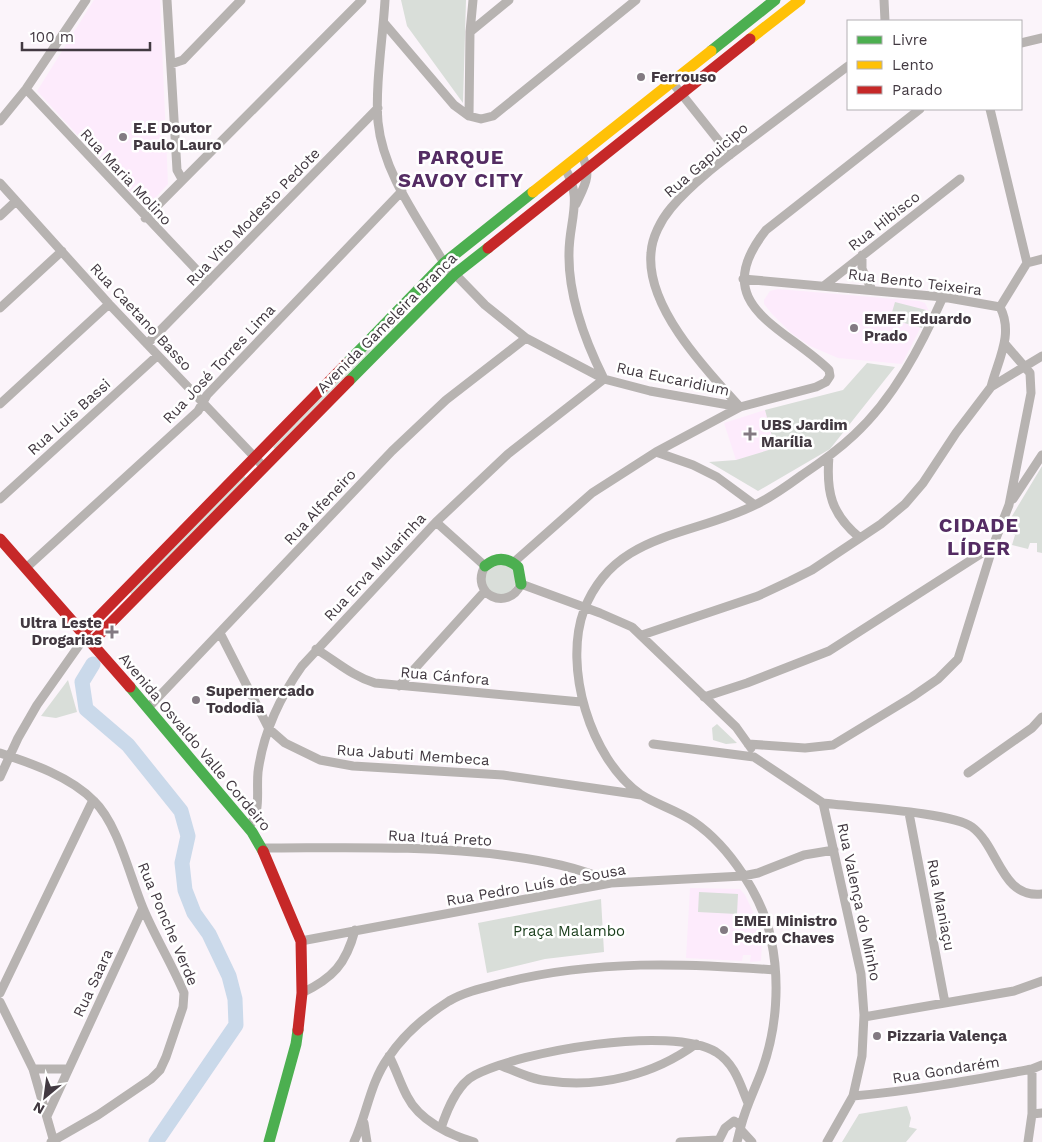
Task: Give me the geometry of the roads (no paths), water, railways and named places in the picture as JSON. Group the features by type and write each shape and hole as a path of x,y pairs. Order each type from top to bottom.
{"main road":[{"name":"Avenida Gameleira Branca","path":"84,632 444,263 775,0"},
{"name":"Avenida Gameleira Branca","path":"92,642 455,274 794,2"},
{"name":"Avenida Osvaldo Valle Cordeiro","path":"0,539 84,632 263,848 286,900 300,941 302,993 294,1052 269,1142"},
{"path":"485,566 495,559 508,559 514,562 520,572 521,584"},
{"path":"119,597 128,606"}],"street":[{"path":"0,121 26,89 86,0"},
{"path":"167,0 177,170 182,179"},
{"path":"171,64 183,60 241,0"},
{"path":"145,218 362,0"},
{"path":"385,0 378,108 382,144 388,164 402,192 444,263"},
{"path":"469,116 470,32 474,0"},
{"path":"470,32 509,0"},
{"path":"384,23 454,105 469,116 481,119 493,116 636,0"},
{"path":"884,0 885,20"},
{"path":"1022,43 1042,38"},
{"name":"Rua Gapuicipo","path":"740,407 690,350 666,312 652,273 650,253 653,239 670,209 730,155 847,67"},
{"path":"672,82 730,155"},
{"name":"Rua Maria Molino","path":"26,89 145,218 208,282"},
{"name":"Rua Vito Modesto Pedote","path":"147,344 378,108"},
{"path":"904,110 907,119"},
{"path":"514,562 592,493 656,452 740,407 816,387 826,382 830,373 825,366 766,321 748,297 743,279 748,257 766,230 919,110"},
{"path":"990,110 1027,263"},
{"path":"581,153 588,167 586,182 576,205 569,253 572,288 587,344 604,379"},
{"path":"564,167 572,180 576,205"},
{"name":"Rua Hibisco","path":"824,285 960,179"},
{"name":"Rua Caetano Basso","path":"0,183 157,356 264,467"},
{"name":"Rua José Torres Lima","path":"26,568 198,411 203,402 402,192"},
{"path":"0,216 16,201"},
{"path":"0,308 62,251"},
{"path":"862,255 862,269 872,290"},
{"path":"1000,306 1027,263 1042,259"},
{"name":"Rua Eucaridium","path":"444,263 454,266 455,274 485,305 526,338 604,379 650,391 740,407"},
{"name":"Rua Bento Teixeira","path":"743,279 943,297 1000,306 1006,324 1005,344 991,387"},
{"path":"737,1142 738,1126 762,1069 771,1040 774,1016 775,970 769,929 743,876 714,838 672,808 641,794 619,774 607,758 581,702 576,664 579,632 585,609 606,572 620,559 641,545 755,505 829,456 860,430 888,395 921,344 943,297"},
{"path":"0,404 110,304"},
{"name":"Rua Alfeneiro","path":"148,708 392,450 446,400 526,338"},
{"path":"1005,344 1015,359 1024,366 1032,380 1032,393 1009,506"},
{"name":"Rua Luis Bassi","path":"0,499 157,356"},
{"path":"642,635 758,596 812,570 881,524 904,504 923,482 956,433 991,387 1042,356"},
{"name":"Rua Erva Mularinha","path":"248,828 256,818 258,772 269,729 288,686 316,649 436,522 508,454 604,379"},
{"path":"656,452 693,465 717,477 755,505"},
{"path":"748,744 805,748 833,745 846,739 938,678 958,659 964,647 992,546 1009,506 1042,455"},
{"path":"829,456 828,482 831,498 846,526 860,538"},
{"path":"436,522 485,566 480,578 485,591 496,598 502,599 514,594 521,584 616,620 642,635 736,727 748,744 754,757"},
{"path":"704,697 829,652 992,546"},
{"path":"398,686 485,591"},
{"path":"0,777 37,705 80,644 84,632"},
{"name":"Rua Jabuti Membeca","path":"220,633 269,729 285,743 320,760 342,765 503,775 641,794"},
{"path":"80,644 92,642"},
{"name":"Rua Cánfora","path":"316,649 362,679 398,686 581,702"},
{"path":"968,773 1041,720"},
{"path":"653,744 754,757 823,803 960,820 973,828 990,847 1003,873 1016,888 1026,893 1042,894"},
{"name":"Rua Ponche Verde","path":"0,753 65,781 93,800 101,809 123,855 143,908 184,993 183,1007 160,1070 151,1079 98,1115 53,1142"},
{"path":"0,993 93,800"},
{"name":"Rua Valença do Minho","path":"823,803 861,974 864,1017 862,1056 853,1096 827,1142"},
{"name":"Rua Maniaçu","path":"909,813 946,1003"},
{"name":"Rua Ituá Preto","path":"263,848 414,848 471,851 572,866 611,882"},
{"name":"Rua Pedro Luís de Sousa","path":"300,941 455,914 611,882 743,876 758,873 804,855 834,850"},
{"name":"Rua Saara","path":"47,1116 143,908"},
{"path":"302,993 326,980 340,967 351,947 356,930"},
{"path":"354,1142 363,1121 374,1081 389,1056 414,1026 450,1001 474,991 526,977 576,969 651,964 775,970"},
{"path":"864,1017 1014,991 1042,982"},
{"path":"0,1002 33,1069 53,1142"},
{"path":"441,1128 453,1100 466,1081 475,1075 571,1047 631,1042 696,1044 717,1053 731,1065 747,1104"},
{"path":"502,1066 548,1081 579,1083 636,1075 676,1059 696,1044"},
{"path":"389,1056 407,1097 417,1110 441,1128 474,1142"},
{"name":"Rua Gondarém","path":"853,1096 898,1092 1032,1069 1042,1065"},
{"path":"33,1069 68,1068"},
{"path":"1028,1142 1032,1114 1032,1069"},
{"path":"1032,1114 1042,1113"},
{"path":"363,1121 367,1142"},
{"path":"680,1142 718,1141 725,1128 738,1126"},
{"path":"738,1126 752,1142"}],"waterway":[{"path":"93,664 82,682 86,709 128,745 181,811 188,836 182,863 185,890 194,913 209,934 229,976 235,999 236,1025 156,1142"}],"place":[{"name":"Ferrouso","path":"641,77"},
{"name":"E.E Doutor Paulo Lauro","path":"123,137"},
{"name":"EMEF Eduardo Prado","path":"854,328"},
{"name":"UBS Jardim Marília","path":"750,434"},
{"name":"Ultra Leste Drogarias","path":"112,632"},
{"name":"Supermercado Tododia","path":"196,700"},
{"name":"EMEI Ministro Pedro Chaves","path":"724,930"},
{"name":"Pizzaria Valença","path":"877,1036"}],"district":[{"name":"PARQUE SAVOY CITY","path":"461,168"},
{"name":"CIDADE LÍDER","path":"979,536"}],"park label":[{"name":"Praça Malambo","path":"569,931"}]}
